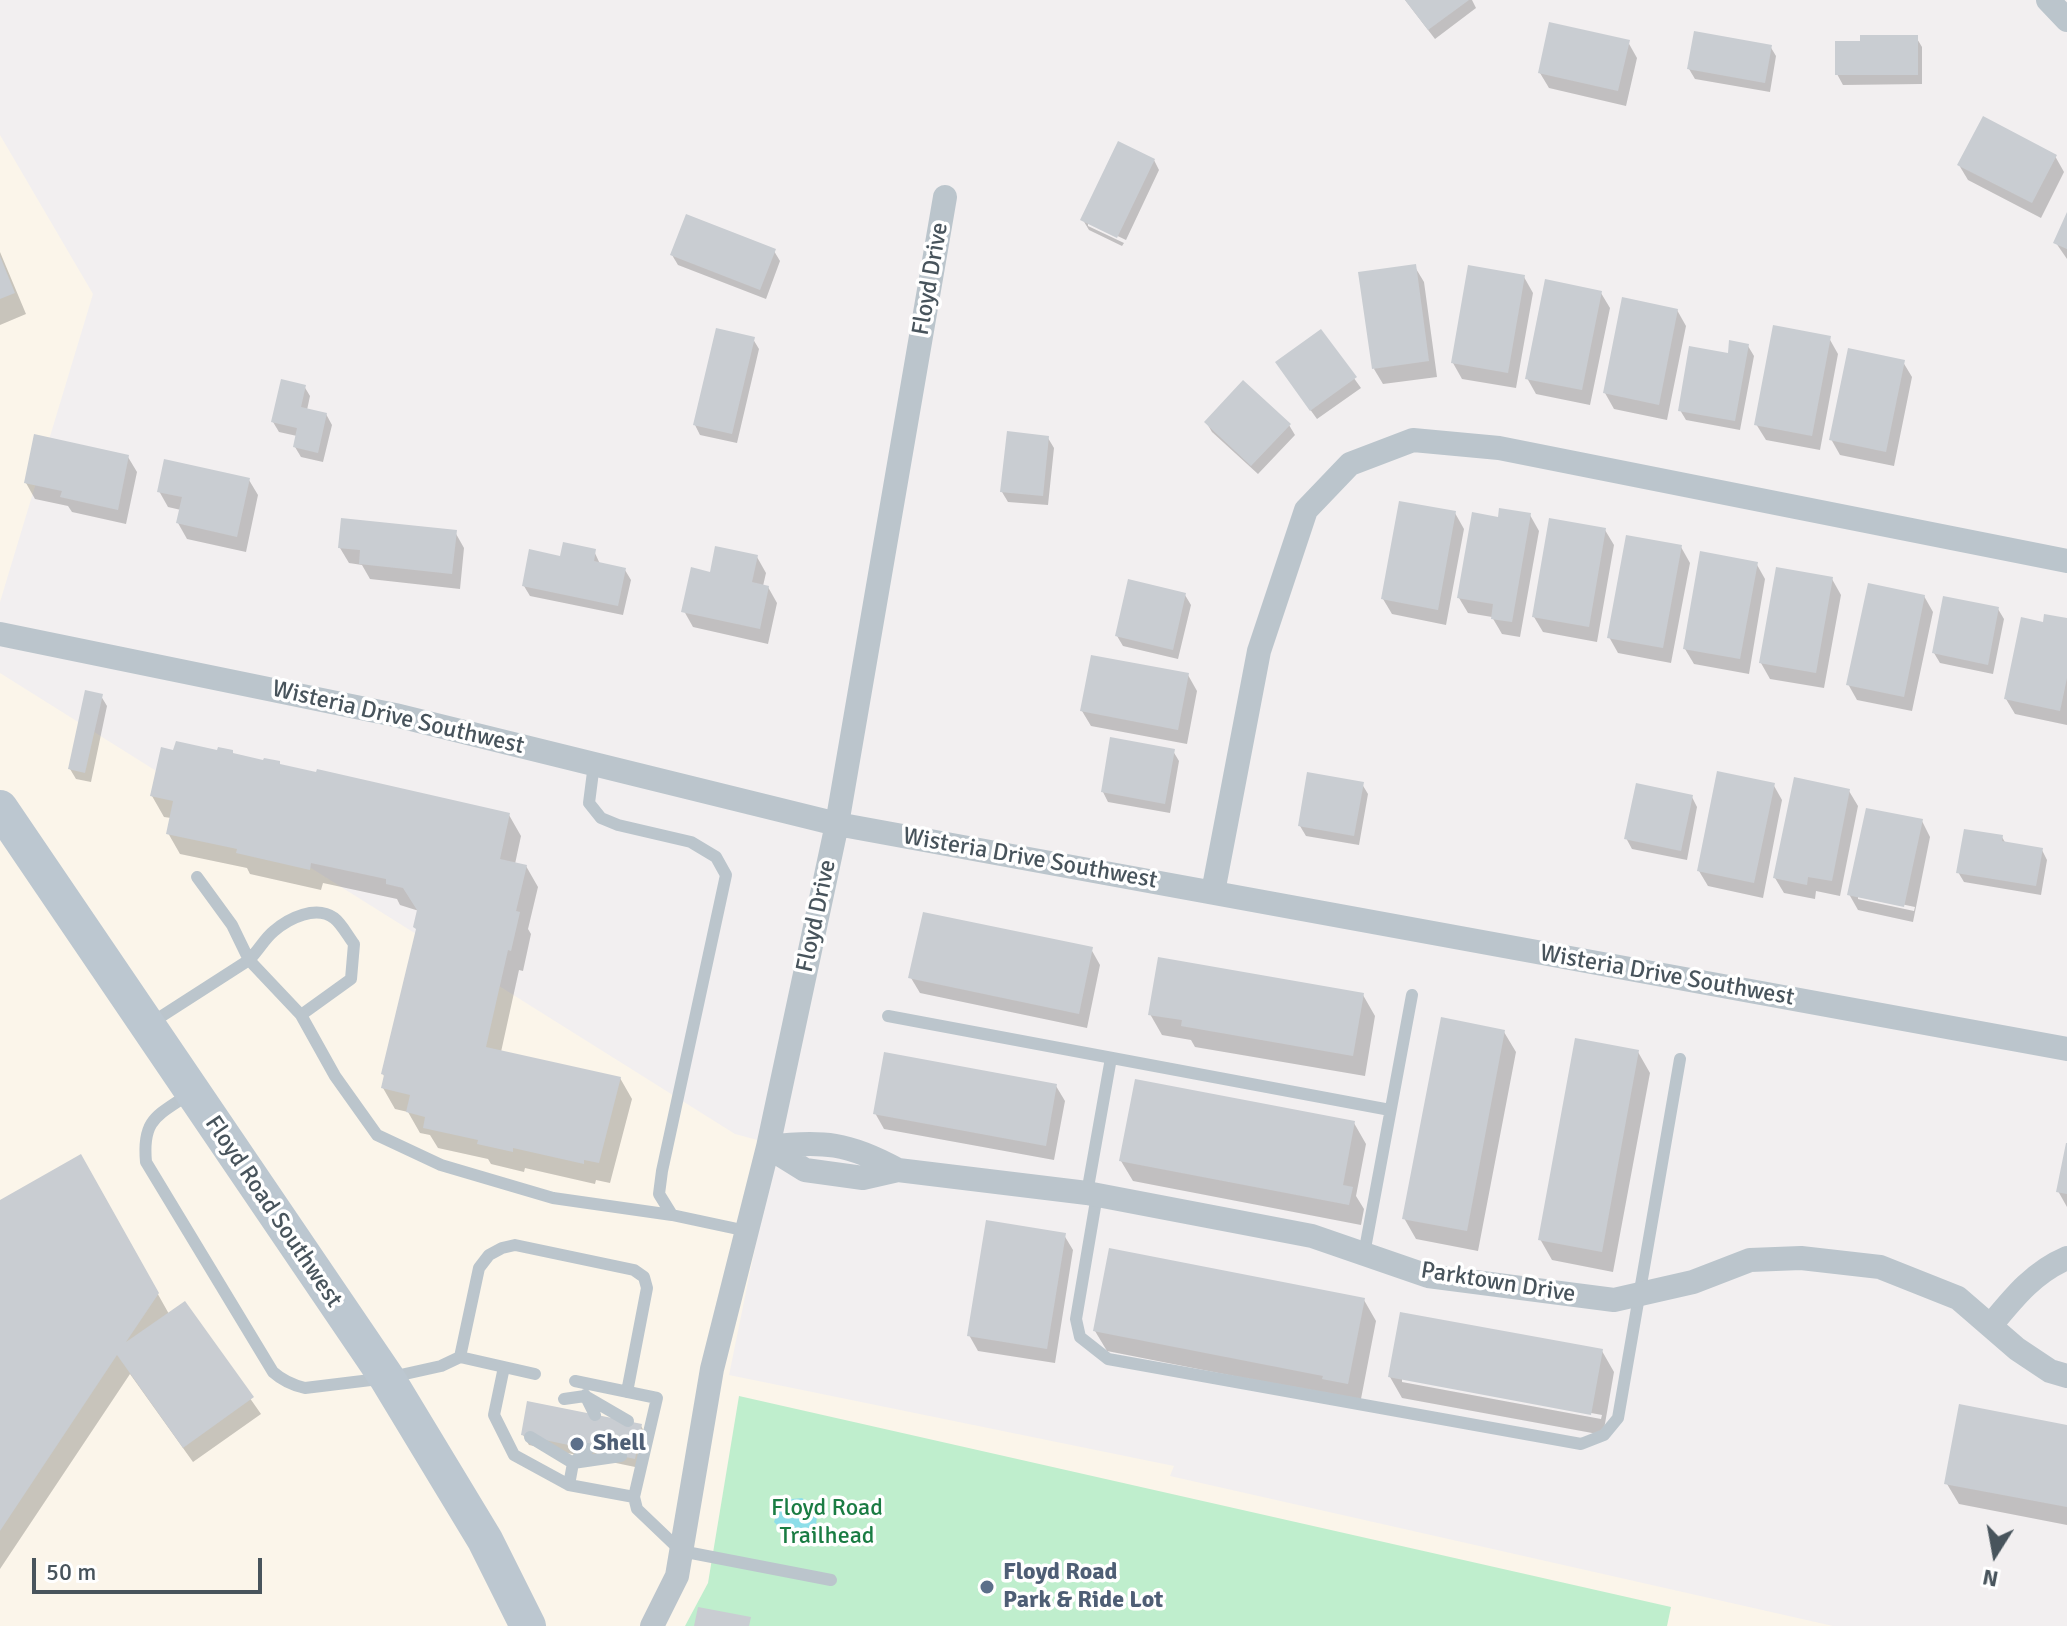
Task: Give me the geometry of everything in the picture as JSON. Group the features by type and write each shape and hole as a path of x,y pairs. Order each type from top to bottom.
{"main road":[{"name":"Floyd Road Southwest","path":"0,808 387,1378 472,1516 528,1626"}],"street":[{"path":"2048,0 2067,20"},
{"name":"Floyd Drive","path":"652,1626 677,1576 712,1369 768,1147 837,824 945,197"},
{"path":"1213,892 1259,651 1306,510 1350,464 1413,440 1499,448 2067,561"},
{"name":"Wisteria Drive Southwest","path":"0,634 395,715 837,824 2067,1049"},
{"name":"Parktown Drive","path":"768,1147 809,1142 865,1152 898,1170 1092,1194 1312,1236 1428,1276 1614,1300 1693,1282 1750,1260 1801,1258 1880,1267 1958,1298 2028,1356 2050,1371 2067,1376"},
{"path":"1991,1325 2026,1283 2067,1258"}],"lane":[{"path":"594,764 589,803 601,818 691,842 716,857 726,875 662,1171 659,1194 672,1215"},
{"path":"197,877 232,925 249,960 301,1015 335,1076 377,1135 441,1165 553,1198 672,1215 747,1231"},
{"path":"147,1026 249,960 266,944 270,933 284,923 310,912 333,917 354,944 351,979 301,1015"},
{"path":"1364,1254 1412,995"},
{"path":"888,1016 1390,1110"},
{"path":"1111,1058 1076,1319 1080,1337 1108,1359 1581,1444 1604,1435 1618,1418 1680,1059"},
{"path":"192,1092 152,1120 146,1131 146,1162 273,1372 292,1385 305,1388 387,1378 441,1366 460,1357 535,1374"},
{"path":"460,1357 479,1268 489,1255 515,1245 634,1270 644,1277 647,1288 627,1392"},
{"path":"504,1367 494,1415 514,1455 569,1485 634,1497"},
{"path":"564,1404 583,1387 657,1398 634,1497 637,1509 681,1551 831,1580"},
{"path":"583,1387 595,1415"},
{"path":"583,1387 628,1421"},
{"path":"530,1437 573,1463 621,1456"},
{"path":"556,1443 573,1463"},
{"path":"569,1485 573,1463 588,1449"}],"shaded area":[{"path":"0,135 93,294 0,602"},
{"path":"0,673 735,1134 776,1145 729,1375 1174,1466 1170,1476 1833,1626 0,1626"}],"green space":[{"name":"Floyd Road Trailhead","path":"739,1396 1671,1607 1667,1626 685,1626 708,1583"}],"water":[{"path":"802,1498 818,1511 815,1531 793,1535 774,1522 782,1500"}],"building":[{"path":"1405,0 1469,0 1428,30"},
{"path":"1549,22 1630,40 1618,91 1538,73"},
{"path":"1694,31 1772,45 1765,83 1687,69"},
{"path":"1860,35 1918,35 1918,75 1835,75 1835,41 1860,41"},
{"path":"1983,116 2057,155 2032,203 1957,165"},
{"path":"1118,141 1155,159 1117,238 1080,220"},
{"path":"2067,212 2067,249 2053,243"},
{"path":"686,214 776,249 760,290 670,255"},
{"path":"0,256 15,293 0,299"},
{"path":"1416,264 1429,361 1372,369 1358,272"},
{"path":"1468,265 1525,275 1508,373 1451,363"},
{"path":"1545,279 1602,291 1582,390 1525,379"},
{"path":"1622,297 1678,309 1659,405 1603,393"},
{"path":"1773,325 1831,336 1812,436 1754,425"},
{"path":"716,328 755,337 732,434 693,425"},
{"path":"1321,329 1357,377 1310,411 1275,362"},
{"path":"1729,340 1749,344 1735,421 1678,411 1689,346 1728,353"},
{"path":"1848,348 1905,360 1886,452 1829,440"},
{"path":"281,379 306,385 301,407 327,413 318,453 293,447 297,428 271,422"},
{"path":"1243,380 1291,424 1251,466 1204,422"},
{"path":"1007,431 1049,436 1043,496 1000,492"},
{"path":"34,434 129,455 118,510 60,497 62,491 24,483"},
{"path":"164,459 250,478 237,537 176,523 182,497 157,492"},
{"path":"1399,501 1456,511 1438,610 1381,599"},
{"path":"1499,508 1531,513 1512,622 1491,619 1493,604 1457,598 1472,512 1498,517"},
{"path":"341,518 457,530 452,574 359,564 360,550 338,548"},
{"path":"1549,518 1606,528 1589,627 1532,617"},
{"path":"1626,535 1682,545 1663,648 1607,638"},
{"path":"563,542 596,549 594,561 626,568 618,606 522,586 529,549 560,556"},
{"path":"715,546 758,555 752,582 769,586 760,629 681,612 691,567 710,572"},
{"path":"1700,551 1758,562 1740,659 1683,649"},
{"path":"1776,567 1833,577 1816,673 1759,663"},
{"path":"1128,579 1186,593 1173,650 1115,636"},
{"path":"1868,583 1925,595 1904,697 1846,685"},
{"path":"1943,596 1999,607 1988,665 1932,653"},
{"path":"2044,614 2067,618 2067,678 2060,711 2004,699 2021,617 2043,622"},
{"path":"1091,655 1189,673 1178,730 1080,711"},
{"path":"85,690 103,694 85,773 68,769"},
{"path":"1110,737 1175,749 1165,804 1101,792"},
{"path":"176,741 217,750 218,747 233,750 233,753 280,761 280,764 316,772 317,769 510,813 500,859 527,865 516,911 520,912 486,1047 621,1077 599,1163 584,1160 584,1164 513,1148 513,1152 477,1144 478,1140 423,1128 425,1117 406,1112 410,1095 381,1088 384,1075 381,1074 416,929 413,927 417,910 403,888 386,884 386,879 311,863 310,870 236,853 237,849 166,834 173,801 150,796 161,747 173,750"},
{"path":"1717,771 1775,783 1754,883 1697,871"},
{"path":"1307,772 1364,782 1354,836 1298,826"},
{"path":"1794,777 1850,789 1832,881 1808,877 1807,885 1773,878"},
{"path":"1636,783 1693,795 1681,851 1624,839"},
{"path":"1866,808 1923,819 1904,907 1847,895"},
{"path":"1964,829 2003,835 2002,841 2043,848 2036,886 1956,873"},
{"path":"923,912 1093,947 1079,1014 908,978"},
{"path":"1158,957 1364,993 1353,1056 1181,1026 1182,1020 1148,1015"},
{"path":"1441,1017 1505,1030 1467,1231 1402,1219"},
{"path":"1575,1038 1639,1050 1602,1252 1538,1240"},
{"path":"884,1052 1057,1084 1046,1146 873,1114"},
{"path":"1135,1079 1355,1121 1343,1185 1353,1187 1349,1205 1119,1161"},
{"path":"2067,1143 2067,1194 2056,1192"},
{"path":"81,1154 159,1293 126,1342 185,1301 254,1397 183,1448 117,1355 0,1531 0,1200"},
{"path":"986,1220 1066,1233 1047,1349 967,1336"},
{"path":"1109,1248 1365,1298 1348,1384 1322,1379 1323,1376 1093,1331"},
{"path":"1400,1312 1603,1349 1591,1415 1388,1377"},
{"path":"527,1401 642,1424 635,1459 521,1435"},
{"path":"1959,1404 2067,1425 2067,1507 1944,1484"},
{"path":"698,1607 751,1617 749,1626 694,1626"}],"place":[{"name":"Shell","path":"577,1444"},
{"name":"Floyd Road Park & Ride Lot","path":"987,1587"}]}
